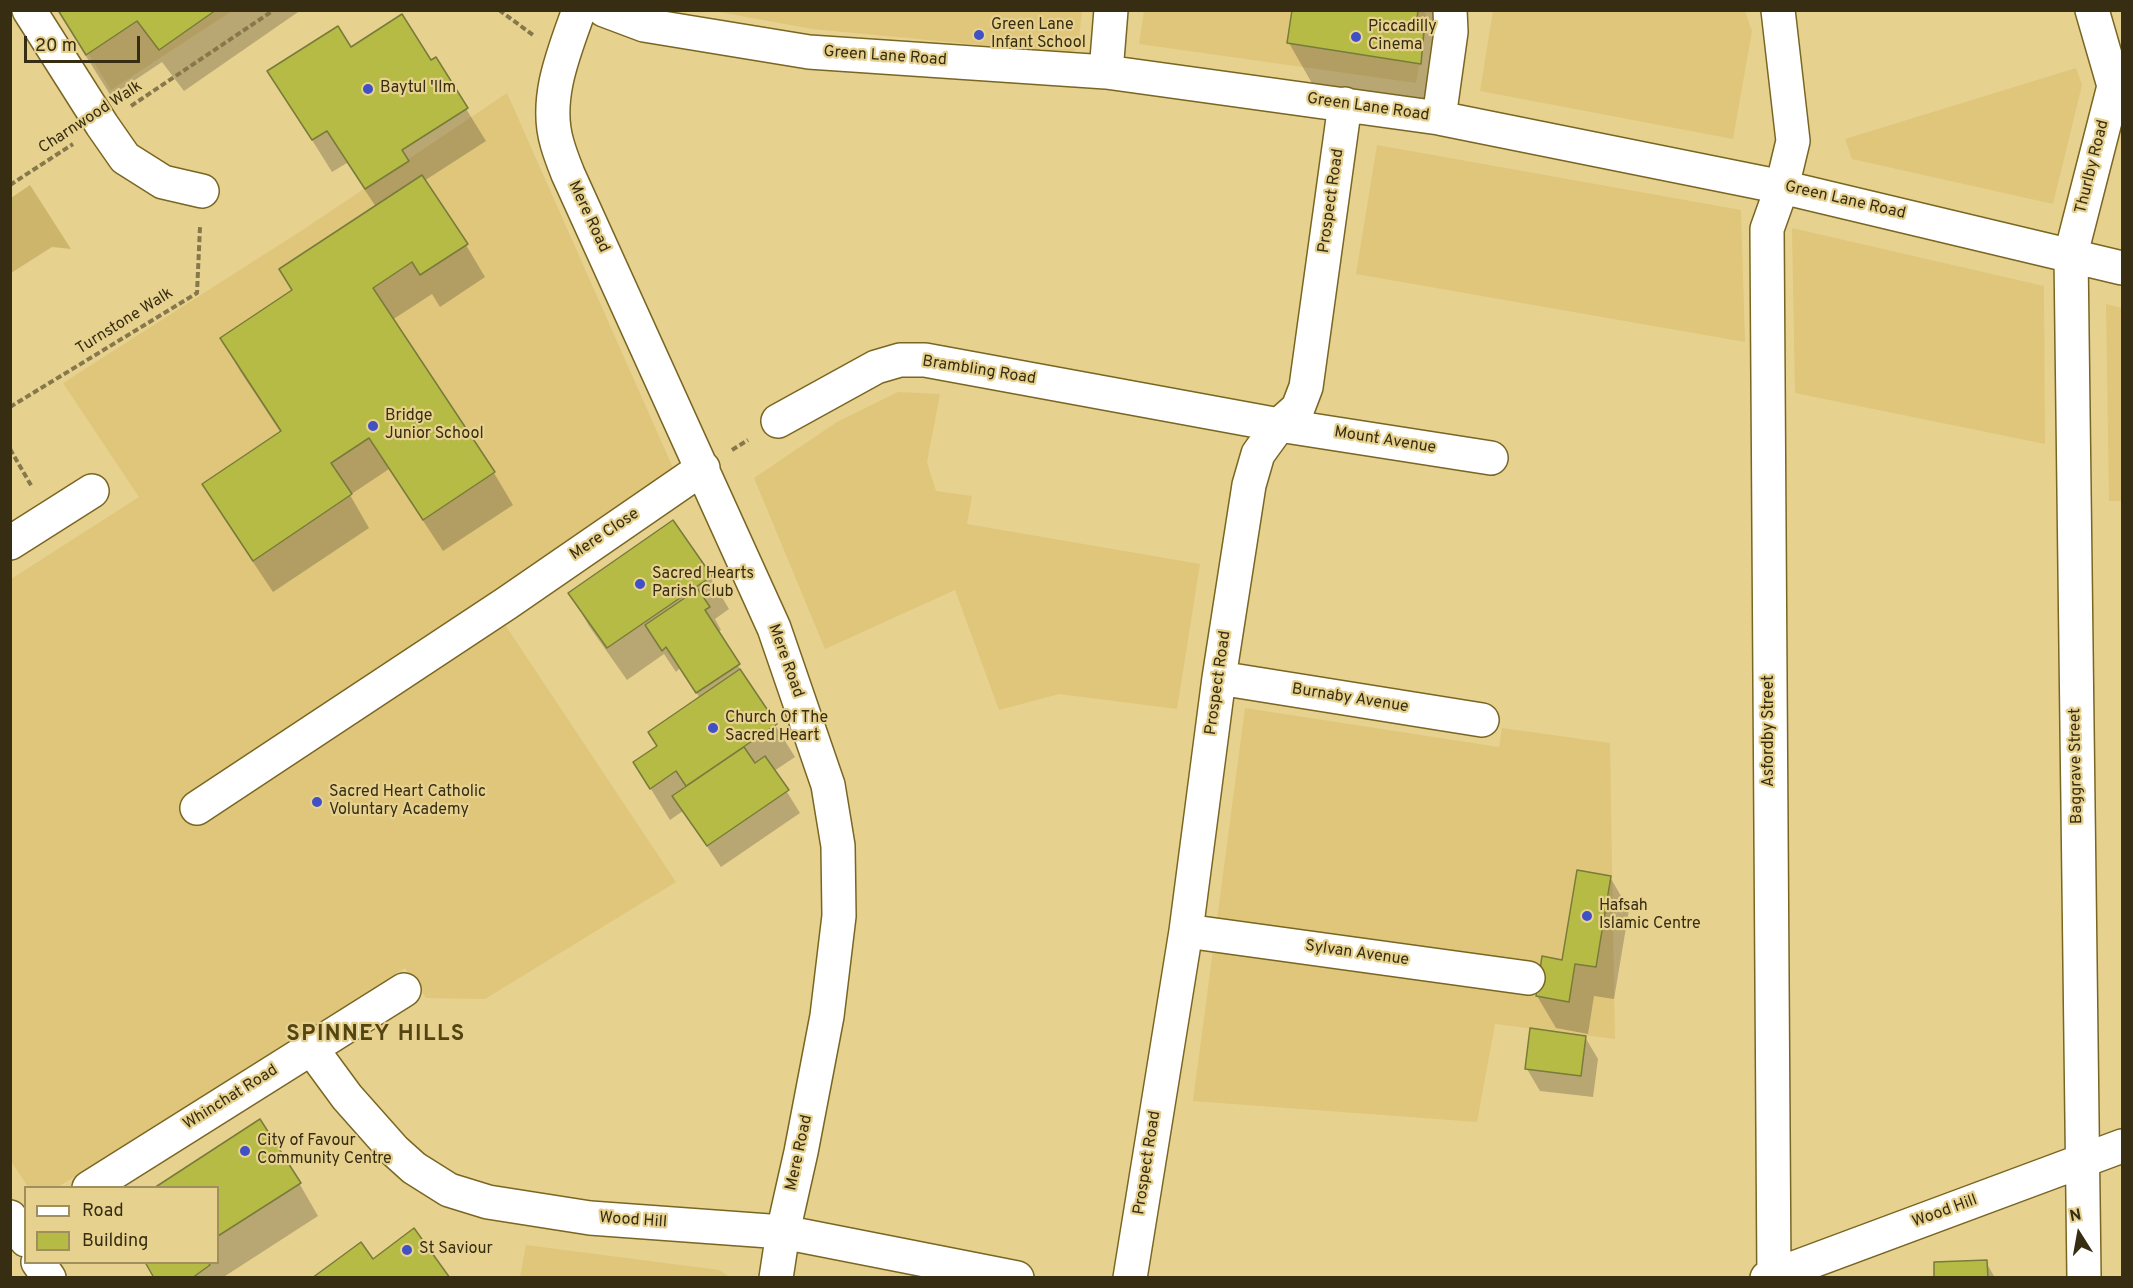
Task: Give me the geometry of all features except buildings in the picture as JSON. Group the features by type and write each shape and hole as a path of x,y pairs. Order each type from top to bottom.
{"street":[{"path":"29,10 102,125 126,158 163,182 202,191"},
{"name":"Mere Road","path":"579,10 565,49 555,89 553,116 556,142 568,174 774,628 828,785 838,846 839,916 827,1016 783,1232 776,1278"},
{"name":"Green Lane Road","path":"604,10 644,25 809,52 1106,72 1439,118 1782,187 2122,268"},
{"path":"1106,72 1111,10"},
{"path":"1439,118 1451,32 1450,10"},
{"name":"Asfordby Street","path":"1771,1277 1767,229 1782,187 1793,141 1778,10"},
{"name":"Thurlby Road","path":"2071,254 2118,85 2092,10"},
{"name":"Prospect Road","path":"1130,1278 1186,931 1219,678 1249,484 1258,454 1279,424 1298,408 1306,387 1345,104"},
{"name":"Baggrave Street","path":"2071,254 2084,1278"},
{"name":"Brambling Road","path":"778,422 876,367 900,360 925,360 1279,424"},
{"name":"Mount Avenue","path":"1279,424 1491,458"},
{"name":"Mere Close","path":"197,808 507,603 703,468"},
{"path":"10,543 92,491"},
{"name":"Burnaby Avenue","path":"1219,678 1482,720"},
{"name":"Sylvan Avenue","path":"1186,931 1528,978"},
{"name":"Whinchat Road","path":"91,1186 404,990"},
{"name":"Wood Hill","path":"311,1048 347,1097 394,1150 414,1168 449,1190 488,1202 590,1218 783,1232 1017,1278"},
{"name":"Wood Hill","path":"1771,1277 2122,1146"},
{"path":"39,1264 49,1278"}],"path":[{"name":"Charnwood Walk","path":"10,185 274,10"},
{"name":"Turnstone Walk","path":"10,407 197,292 202,191"},
{"path":"703,468 778,422"},
{"path":"10,449 50,518"}],"shaded area":[{"path":"1424,10 1428,21 1416,83 1139,44 1144,11"},
{"path":"62,11 232,11 111,90"},
{"name":"Green Lane Infant School","path":"714,11 1082,11 1078,49 1065,53 812,29"},
{"path":"1493,11 1745,11 1752,31 1733,139 1480,91"},
{"path":"2076,68 2082,85 2053,204 1852,159 1845,139"},
{"path":"507,93 674,470 486,596 676,882 485,999 426,998 405,968 60,1186 27,1186 11,1161 11,579 139,497 63,383 304,229"},
{"path":"1377,145 1741,210 1745,342 1356,274"},
{"path":"30,185 71,249 52,247 11,273 11,198"},
{"path":"1792,228 2044,286 2045,444 1795,393"},
{"path":"2106,304 2122,308 2122,501 2109,501"},
{"path":"898,392 940,394 927,462 936,491 972,496 967,524 1200,564 1177,709 1059,694 999,710 955,590 825,649 754,478 837,422"},
{"path":"1245,708 1499,747 1502,728 1610,743 1615,1039 1495,1024 1477,1122 1193,1101"},
{"path":"526,1245 719,1270 730,1277 520,1277"}],"place":[{"name":"Green Lane Infant School","path":"979,35"},
{"name":"Piccadilly Cinema","path":"1356,37"},
{"name":"Baytul 'Ilm","path":"368,89"},
{"name":"Bridge Junior School","path":"373,426"},
{"name":"Sacred Hearts Parish Club","path":"640,584"},
{"name":"Church Of The Sacred Heart","path":"713,728"},
{"name":"Sacred Heart Catholic Voluntary Academy","path":"317,802"},
{"name":"Hafsah Islamic Centre","path":"1587,916"},
{"name":"City of Favour Community Centre","path":"245,1151"},
{"name":"St Saviour","path":"407,1250"}],"district":[{"name":"SPINNEY HILLS","path":"376,1036"}]}
